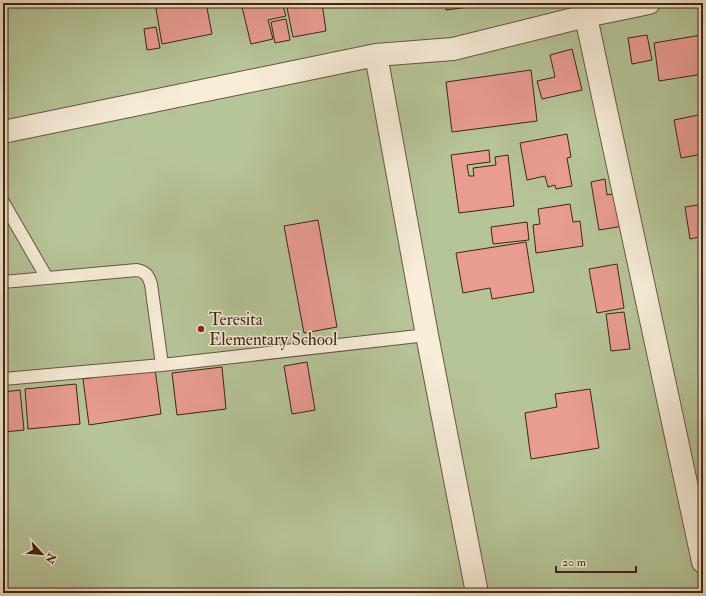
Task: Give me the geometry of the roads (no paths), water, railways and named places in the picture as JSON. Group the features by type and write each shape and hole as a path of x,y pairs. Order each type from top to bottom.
{"street":[{"path":"3,132 376,55 453,49 584,10 649,3"},
{"path":"584,10 703,562"},
{"path":"376,55 427,335 477,593"}],"lane":[{"path":"3,202 47,278"},
{"path":"3,282 137,270 144,271 151,284 162,364"},
{"path":"3,379 162,364 427,335"}],"place":[{"name":"Teresita Elementary School","path":"201,329"}]}
